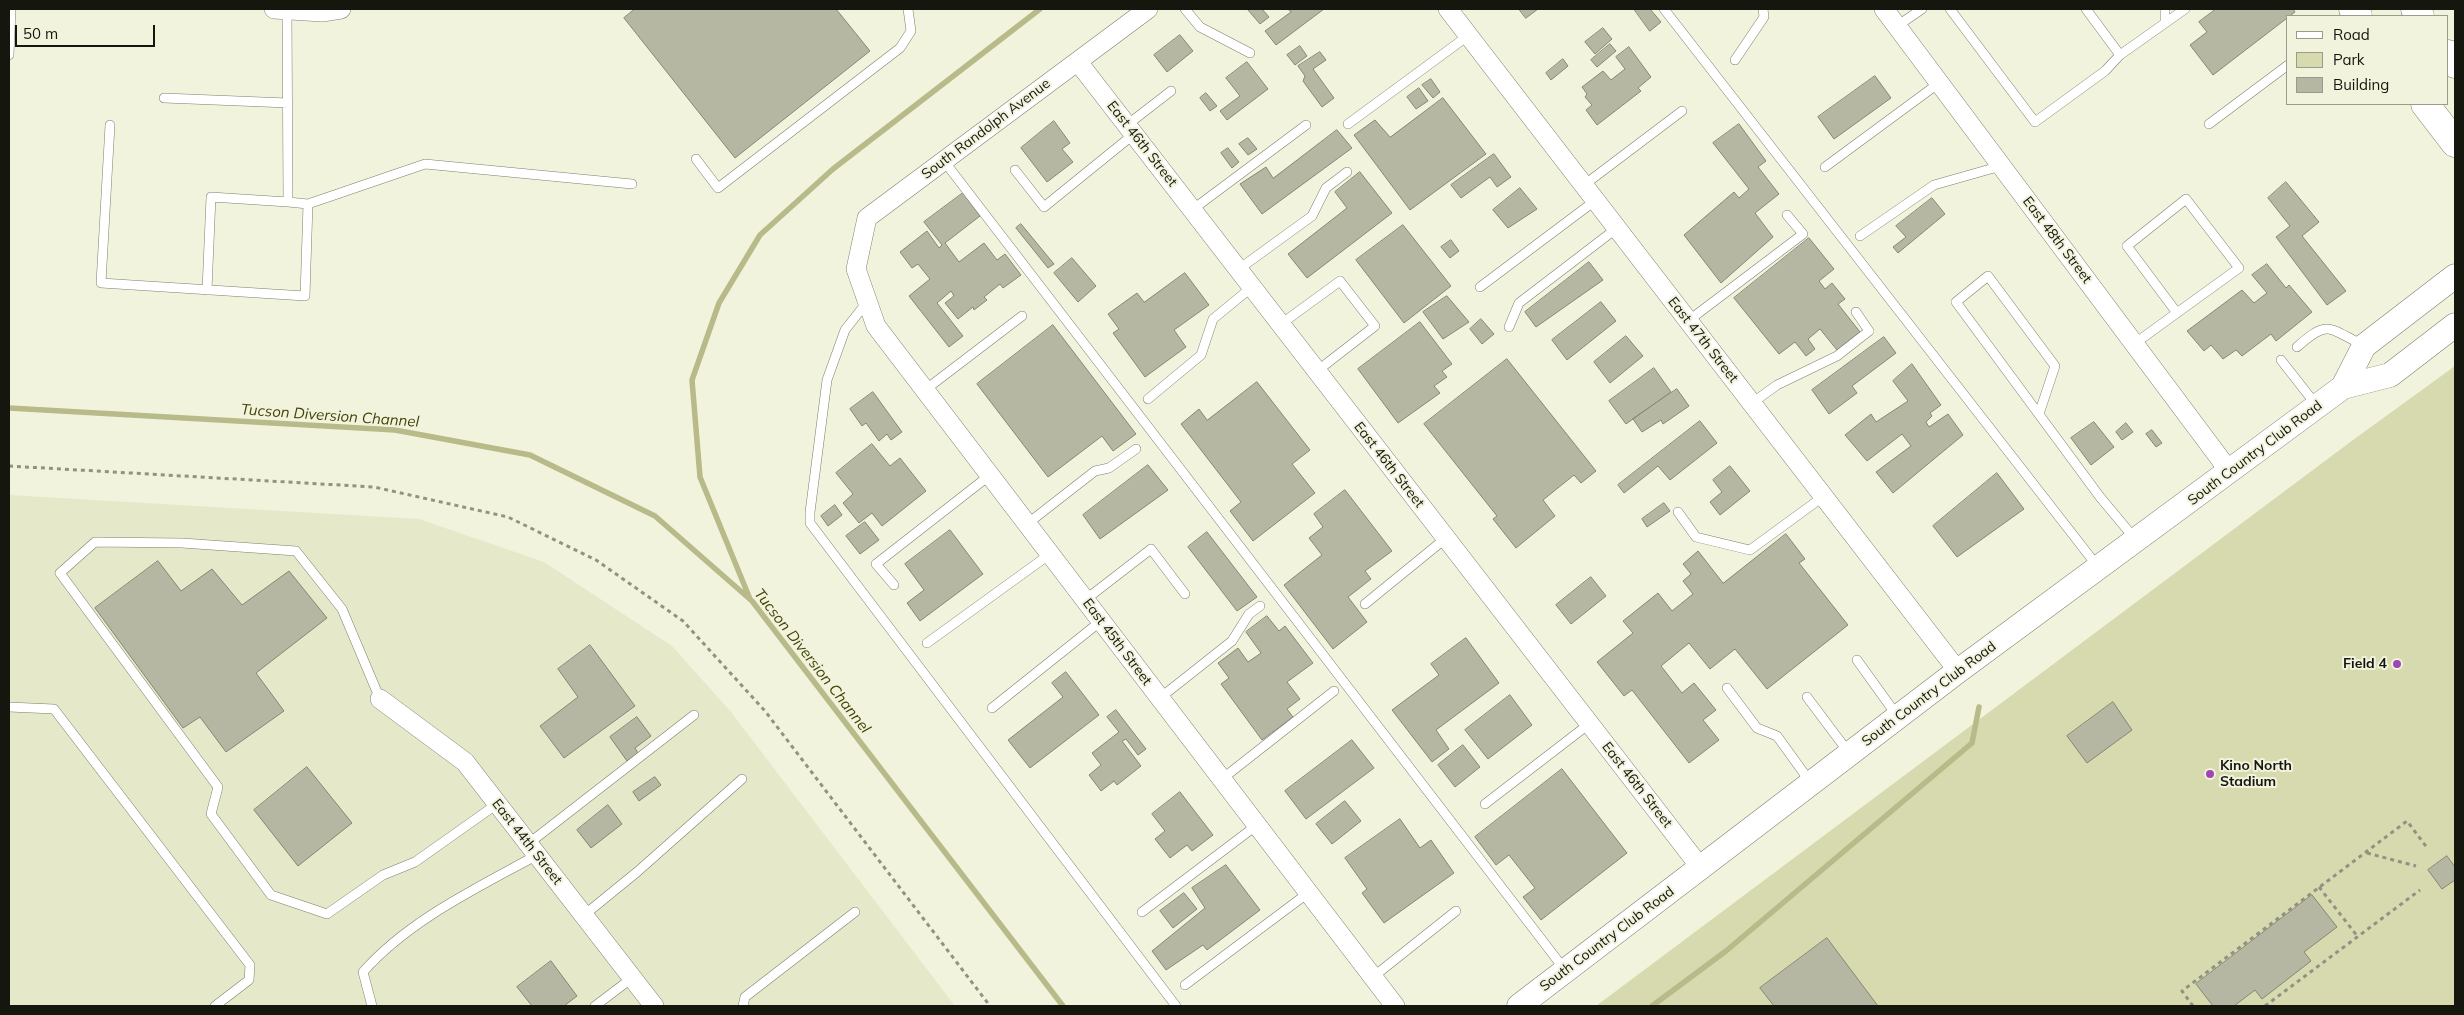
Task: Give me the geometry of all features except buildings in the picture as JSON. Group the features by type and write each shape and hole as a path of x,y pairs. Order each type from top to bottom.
{"main road":[{"path":"2426,105 2455,144"}],"street":[{"path":"281,9 322,12 341,9"},
{"name":"South Randolph Avenue","path":"856,269 867,218 1148,9"},
{"name":"East 47th Street","path":"1448,9 1958,671"},
{"name":"East 48th Street","path":"1884,9 2230,472"},
{"name":"East 46th Street","path":"1078,62 1701,868"},
{"name":"East 45th Street","path":"856,269 876,326 1395,1006"},
{"name":"South Country Club Road","path":"2343,387 2364,346 2455,276"},
{"name":"South Country Club Road","path":"1519,1006 1958,671 2343,387 2390,375 2455,325"},
{"name":"East 44th Street","path":"380,699 465,762 654,1006"}],"lane":[{"path":"9,55 11,9"},
{"path":"281,9 288,103 288,202"},
{"path":"696,159 718,188 900,48 911,31 908,9"},
{"path":"1185,9 1200,27 1250,54"},
{"path":"1664,9 2099,568"},
{"path":"1735,60 1764,17 1763,9"},
{"path":"1897,26 1922,9"},
{"path":"1950,9 2034,122 2105,71 2120,55 2185,9"},
{"path":"2086,9 2120,55"},
{"path":"2165,9 2165,23"},
{"path":"1348,124 1469,35"},
{"path":"2209,124 2286,66"},
{"path":"1825,167 1939,83"},
{"path":"1015,170 1044,207 1131,130 1171,91"},
{"path":"164,98 288,103"},
{"path":"1584,185 1682,111"},
{"path":"1192,210 1306,125"},
{"path":"110,126 101,283 305,296 308,204"},
{"path":"944,161 1566,970"},
{"path":"208,290 211,197 308,204 425,164 632,184"},
{"path":"1860,236 1934,185 2002,166"},
{"path":"1239,270 1312,216 1326,188 1347,172"},
{"path":"2134,344 2177,313 2239,268 2186,199 2127,246 2177,313"},
{"path":"1480,287 1596,200"},
{"path":"1688,321 1803,234 1787,215"},
{"path":"1509,327 1519,303 1617,228"},
{"path":"2039,414 2056,366 1988,276 1956,302 2100,497 2136,541"},
{"path":"1281,324 1340,282 1375,326 1317,371"},
{"path":"1148,399 1201,355 1213,319 1252,287"},
{"path":"868,302 845,330 827,380 810,523 1176,1006"},
{"path":"1752,403 1777,385 1837,356 1869,331 1856,312"},
{"path":"925,390 1022,316"},
{"path":"2296,348 2315,331 2326,328 2364,346"},
{"path":"2281,360 2317,407"},
{"path":"1027,524 1095,471 1109,468 1136,449"},
{"path":"894,584 876,564 990,475"},
{"path":"1678,512 1696,537 1750,550 1824,496"},
{"path":"1365,604 1446,538"},
{"path":"380,699 342,609 296,551 182,543 95,542 60,573 218,787 211,814 271,895 327,914 382,876 415,862 497,804"},
{"path":"1085,600 1151,549 1184,594"},
{"path":"927,643 1050,554"},
{"path":"1160,698 1232,641 1249,614 1260,606"},
{"path":"992,708 1101,621"},
{"path":"1857,660 1898,717"},
{"path":"1726,688 1757,728 1777,736 1812,784"},
{"path":"1222,779 1334,691"},
{"path":"1807,697 1850,754"},
{"path":"9,707 54,709 250,965 249,980 215,1006"},
{"path":"372,1006 363,972 383,949 533,850 694,715"},
{"path":"1485,804 1589,724"},
{"path":"584,916 742,779"},
{"path":"1142,912 1257,825"},
{"path":"1185,985 1308,892"},
{"path":"1373,977 1456,911"},
{"path":"742,1006 745,997 855,912"},
{"path":"595,1006 632,978"}],"path":[{"path":"9,466 374,487 508,517 596,560 683,621 765,711 990,1006"},
{"path":"2193,1006 2182,991 2407,821 2428,849"},
{"path":"2366,852 2416,866"},
{"path":"2319,887 2358,936"},
{"path":"2265,1006 2420,890"}],"shaded area":[{"path":"9,495 419,519 544,562 672,646 731,712 955,1006 9,1006"}],"green space":[{"path":"2455,366 2455,1006 1596,1006 2353,440"}],"waterway":[{"path":"750,599 700,477 692,380 719,303 760,235 833,169 1040,9"},
{"name":"Tucson Diversion Channel","path":"9,408 395,430 530,455 655,516 752,601 1063,1006"},
{"path":"1652,1006 1726,951 1972,743 1979,707"}],"place":[{"name":"Field 4","path":"2397,664"},
{"name":"Kino North Stadium","path":"2210,774"}]}
